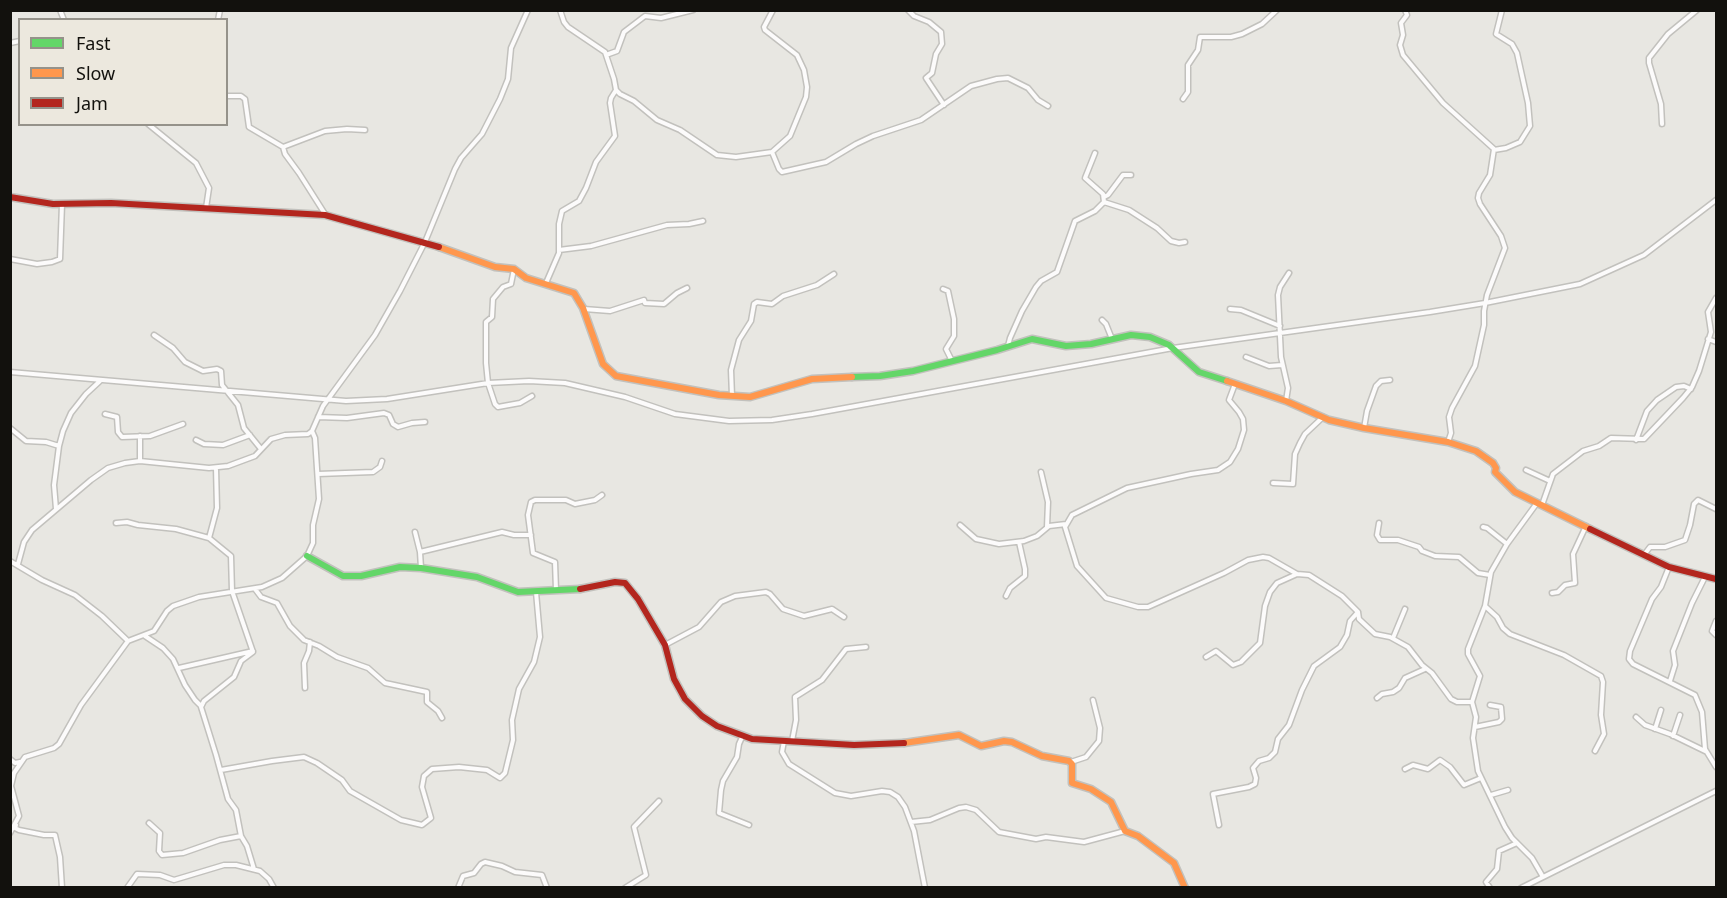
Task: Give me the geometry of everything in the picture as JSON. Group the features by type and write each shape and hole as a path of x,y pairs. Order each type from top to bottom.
{"street":[{"path":"18,564 27,537 36,526 79,489 108,468 140,461 216,468 228,466 250,459 268,441 276,437 308,434 312,431 327,400 379,328 425,242 455,169 461,158 482,134 507,84 511,48 528,10"},
{"path":"560,10 568,27 601,48 606,55 616,90 657,120 680,130 721,157 772,152 790,136 806,97 804,70 797,55 765,30 764,27 774,10"},
{"path":"606,55 617,51 624,32 645,15 661,18 693,10"},
{"path":"908,10 941,32 942,44 936,54 932,73 926,78 944,105"},
{"path":"1183,99 1188,92 1188,65 1198,50 1200,38 1232,37 1242,34 1262,24 1277,10"},
{"path":"1405,10 1407,15 1401,23 1403,35 1400,45 1403,55 1443,104 1489,143 1494,150 1490,175 1478,198 1501,236 1505,251 1485,303 1484,325 1475,366 1449,417 1451,433 1448,442"},
{"path":"1494,150 1520,142 1530,126 1528,103 1516,53 1512,44 1496,34 1502,10"},
{"path":"1662,124 1660,97 1649,63 1650,58 1668,34 1696,10"},
{"path":"772,152 782,172 826,162 856,144 884,132 913,124 971,86 1006,78 1028,88 1038,100 1048,106"},
{"path":"546,283 559,250 562,211 579,201 596,162 615,136 610,103 616,90"},
{"path":"228,96 243,97 246,101 249,127 283,147 285,154 300,173 325,215"},
{"path":"150,126 196,163 209,188 206,208"},
{"path":"283,147 315,134 335,129 365,130"},
{"path":"1008,346 1022,311 1036,287 1041,281 1057,272 1075,221 1095,211 1104,202 1104,197 1085,178 1095,153"},
{"path":"1104,197 1123,175 1131,175"},
{"path":"10,197 62,204 111,203 325,215 425,242 495,267 514,269 526,278 574,293 583,308 603,364 612,374 732,396 758,395 783,386 812,380 913,371 1032,339 1066,346 1078,346 1137,335 1150,337 1173,348 1199,372 1286,401 1323,417 1364,428 1462,446 1489,459 1505,485 1515,492 1669,567 1716,579"},
{"path":"10,372 327,400 387,399 488,383 530,381 565,383 625,397 675,414 729,421 772,420 1173,348 1485,303 1580,284 1644,255 1716,200"},
{"path":"1104,202 1129,210 1157,228 1171,241 1185,242"},
{"path":"10,258 37,264 60,259 62,204"},
{"path":"559,250 591,246 667,225 703,221"},
{"path":"514,269 511,284 503,287 493,299 492,317 486,322 488,383 498,408 520,403 532,396"},
{"path":"1286,401 1288,388 1281,357 1278,295 1289,273"},
{"path":"732,396 731,370 739,340 751,321 754,304 757,302 772,304 783,296 817,285 834,274"},
{"path":"583,308 610,311 644,300 645,303 663,303 687,288"},
{"path":"943,289 948,291 954,319 954,336 946,349 952,361"},
{"path":"1543,877 1532,858 1505,827 1476,766 1475,711 1472,702 1480,676 1470,660 1468,649 1485,606 1490,575 1507,544 1540,504 1553,474 1582,451 1599,446 1611,438 1636,440 1647,437 1691,389 1700,371 1708,339 1710,328 1708,312 1716,298"},
{"path":"1230,309 1241,310 1281,326"},
{"path":"1102,320 1112,339"},
{"path":"154,335 173,348 185,362 203,371 217,369 221,371 222,385 238,405 242,422 261,449"},
{"path":"1708,339 1716,342"},
{"path":"1246,357 1269,366 1283,365"},
{"path":"1364,428 1376,386 1381,381 1390,380"},
{"path":"56,510 54,485 58,446 71,412 101,381"},
{"path":"1235,384 1229,400 1243,419 1244,430 1238,450 1230,462 1218,470 1127,488 1072,515 1066,524 1069,543 1077,566 1106,598 1138,607 1155,606 1248,560 1269,558 1298,574 1309,575 1342,596 1358,612 1359,619 1375,634 1393,638 1408,647 1432,673 1450,699 1457,702 1472,702"},
{"path":"1636,440 1647,411 1666,393 1680,386 1691,389"},
{"path":"318,417 347,418 384,413 389,415 393,424 398,427 425,422"},
{"path":"105,414 117,417 120,436 150,436 183,424"},
{"path":"1273,483 1293,484 1295,454 1305,434 1323,417"},
{"path":"10,428 26,441 46,442 58,446"},
{"path":"10,759 15,763 33,753 54,748 59,744 81,705 128,641 156,629 171,607 198,597 255,589 282,578 307,556 313,543 313,525 319,499 315,438 312,431"},
{"path":"196,440 204,444 223,445 250,435"},
{"path":"140,436 140,461"},
{"path":"318,474 373,472 380,467 382,460"},
{"path":"209,538 217,508 216,468"},
{"path":"1526,470 1550,481"},
{"path":"1041,472 1048,502 1047,527"},
{"path":"556,590 555,563 553,560 534,555 528,515 532,501 566,500 575,504 597,500 602,495"},
{"path":"1644,555 1650,547 1665,547 1685,540 1695,502 1701,501 1716,509"},
{"path":"116,523 176,529 209,538 231,556 232,591 253,651"},
{"path":"1379,523 1377,535 1380,540 1398,540 1419,547 1422,551 1435,556 1459,557 1478,573 1490,575"},
{"path":"960,525 976,539 999,544 1019,542 1037,536 1047,527 1066,524"},
{"path":"1552,593 1558,592 1565,585 1575,583 1573,554 1586,526"},
{"path":"1483,527 1507,544"},
{"path":"420,552 502,531 514,535 531,536"},
{"path":"416,532 421,568"},
{"path":"1006,596 1010,588 1025,576 1019,542"},
{"path":"307,556 334,573 347,577 400,567 421,568 477,577 513,592 582,589 615,582 625,583 638,598 665,645 674,679 685,699 708,721 752,739 891,745 959,735 981,746 1004,741 1012,742 1042,756 1071,762 1086,757 1099,741 1100,728 1093,700"},
{"path":"10,561 42,580 75,595 102,616 128,641"},
{"path":"1669,567 1661,587 1654,595 1629,656 1630,662 1695,695 1702,712 1703,741 1716,767"},
{"path":"1206,657 1216,651 1232,665 1237,665 1256,648 1262,637 1265,606 1270,592 1277,583 1298,574"},
{"path":"1670,681 1675,665 1674,651 1692,603 1705,577"},
{"path":"255,589 261,597 277,603 290,626 304,640 337,657 368,668 386,683 427,692 427,702 438,711 442,718"},
{"path":"221,770 304,757 342,780 350,791 401,820 422,825 431,818 422,788 424,776 432,768 459,767 487,770 500,778 505,773 513,740 512,720 519,689 534,662 540,635 536,592"},
{"path":"665,645 699,627 720,602 735,596 766,592 783,609 804,616 832,609 844,616"},
{"path":"1485,606 1492,611 1510,634 1564,655 1601,676 1603,682 1601,715 1604,734 1595,751"},
{"path":"1393,638 1405,609"},
{"path":"1219,825 1214,794 1255,784 1253,768 1259,761 1269,758 1275,752 1278,739 1289,725 1314,666 1340,647 1347,635 1350,621 1358,612"},
{"path":"1716,621 1712,631 1716,635"},
{"path":"144,635 168,653 179,668 191,696 200,705 228,799 237,810 241,836 254,868"},
{"path":"304,688 304,663 310,642"},
{"path":"792,742 796,720 795,697 822,680 846,649 866,647"},
{"path":"179,668 253,651"},
{"path":"200,705 234,677 242,661 253,651"},
{"path":"1377,698 1382,694 1394,692 1405,678 1425,668"},
{"path":"1475,728 1502,719 1501,707 1490,705"},
{"path":"1655,729 1661,710"},
{"path":"1673,735 1680,715"},
{"path":"1636,717 1645,725 1706,751"},
{"path":"743,735 737,757 720,790 719,813 749,825"},
{"path":"784,741 782,752 789,764 828,789 843,796 890,792 902,801 911,822 925,888"},
{"path":"1405,769 1413,765 1428,769 1440,760 1450,767 1464,785 1481,778"},
{"path":"10,833 19,813 10,783 21,761"},
{"path":"1071,762 1071,782 1091,789 1111,802 1125,831"},
{"path":"1491,795 1508,790"},
{"path":"1521,888 1716,791"},
{"path":"625,888 646,875 634,827 659,801"},
{"path":"911,822 930,820 966,807 976,810 999,832 1025,838 1046,837 1084,842 1125,831 1138,836 1174,863 1185,888"},
{"path":"16,824 15,828 19,830 55,835 60,857 62,888"},
{"path":"149,824 160,833 159,851 162,855 183,852 241,836"},
{"path":"1490,888 1486,882 1497,869 1499,851 1517,843"},
{"path":"458,888 464,875 475,872 485,862 515,872 542,875 548,888"},
{"path":"127,888 133,877 139,874 160,875 174,879 236,865 254,868 265,875 274,888"}],"traffic: fast":[{"path":"852,377 913,371 1032,339 1066,346 1091,344 1131,335 1150,337 1169,345 1199,372 1227,381"},
{"path":"307,556 343,576 361,576 400,567 421,568 477,577 518,592 580,589"}],"traffic: slow":[{"path":"439,247 495,267 514,269 526,278 574,293 583,308 603,364 616,376 719,395 750,397 812,379 852,377"},
{"path":"1227,381 1286,401 1329,420 1448,442 1476,451 1493,463 1496,468 1495,472 1515,492 1590,529"},
{"path":"904,743 959,735 981,746 1004,741 1012,742 1042,756 1069,761 1072,764 1072,783 1091,789 1111,802 1125,831 1138,836 1174,863 1185,888"}],"traffic: jam":[{"path":"10,197 53,204 111,203 325,215 439,247"},
{"path":"1590,529 1669,567 1716,579"},
{"path":"580,589 615,582 625,583 638,599 665,645 674,679 685,699 702,716 717,726 752,739 854,745 904,743"}]}
